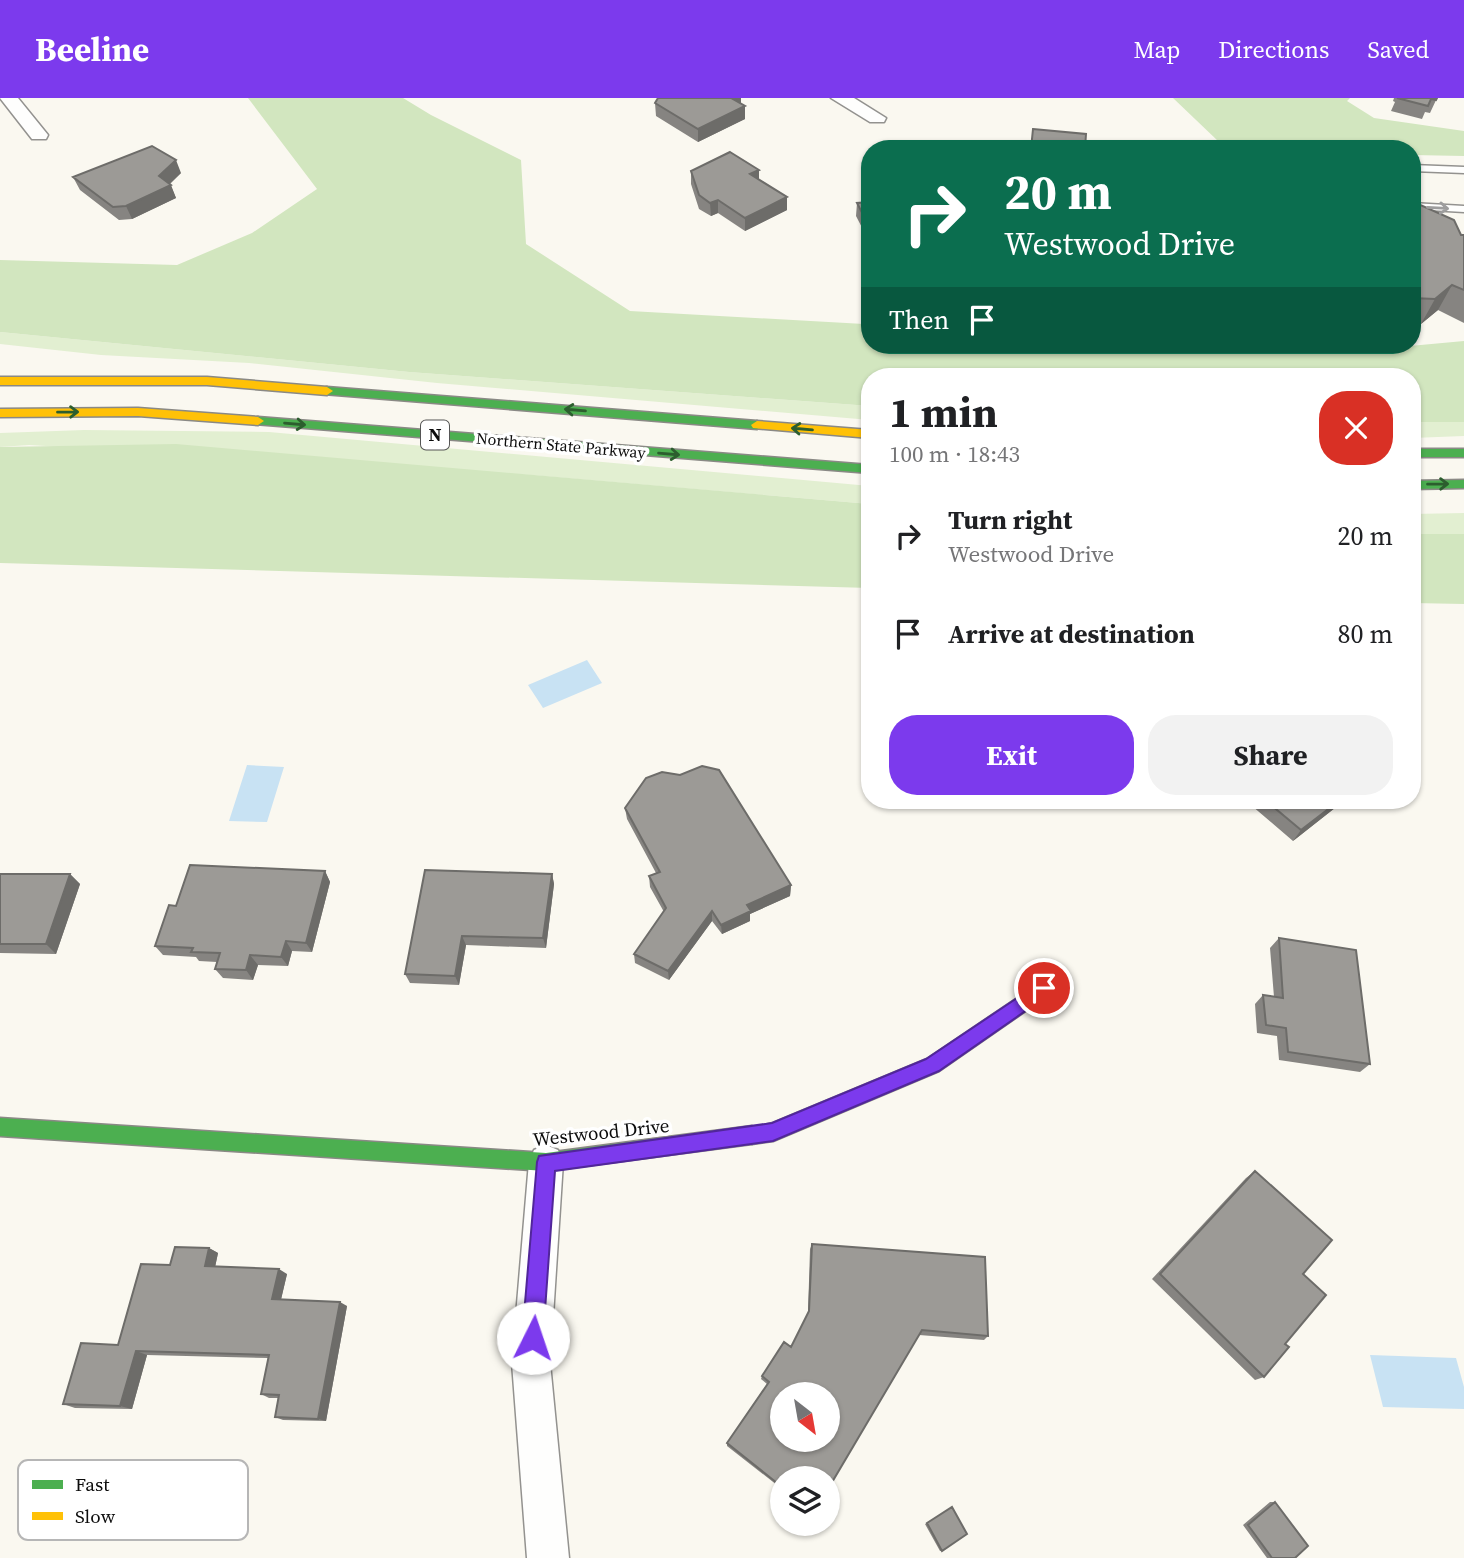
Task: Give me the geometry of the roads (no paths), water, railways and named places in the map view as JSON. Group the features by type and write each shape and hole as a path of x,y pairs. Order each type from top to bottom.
{"main road":[{"path":"78,365 207,381"},
{"name":"Northern State Parkway","path":"0,381 207,381 861,433"},
{"name":"Northern State Parkway","path":"0,413 138,412 861,469"},
{"path":"1421,453 1464,453"},
{"path":"1421,485 1464,484"},
{"name":"Westwood Drive","path":"0,1127 546,1162 773,1132 933,1065 1044,988"}],"street":[{"path":"8,98 39,135"},
{"path":"840,98 877,118"},
{"path":"546,1162 530,1363 548,1558"}],"lane":[{"path":"1421,168 1464,170"},
{"path":"1421,207 1464,209"}],"water":[{"path":"587,660 602,683 543,708 528,685"},
{"path":"247,765 284,767 267,822 229,821"},
{"path":"1370,1355 1456,1358 1464,1387 1464,1409 1383,1407"}]}
